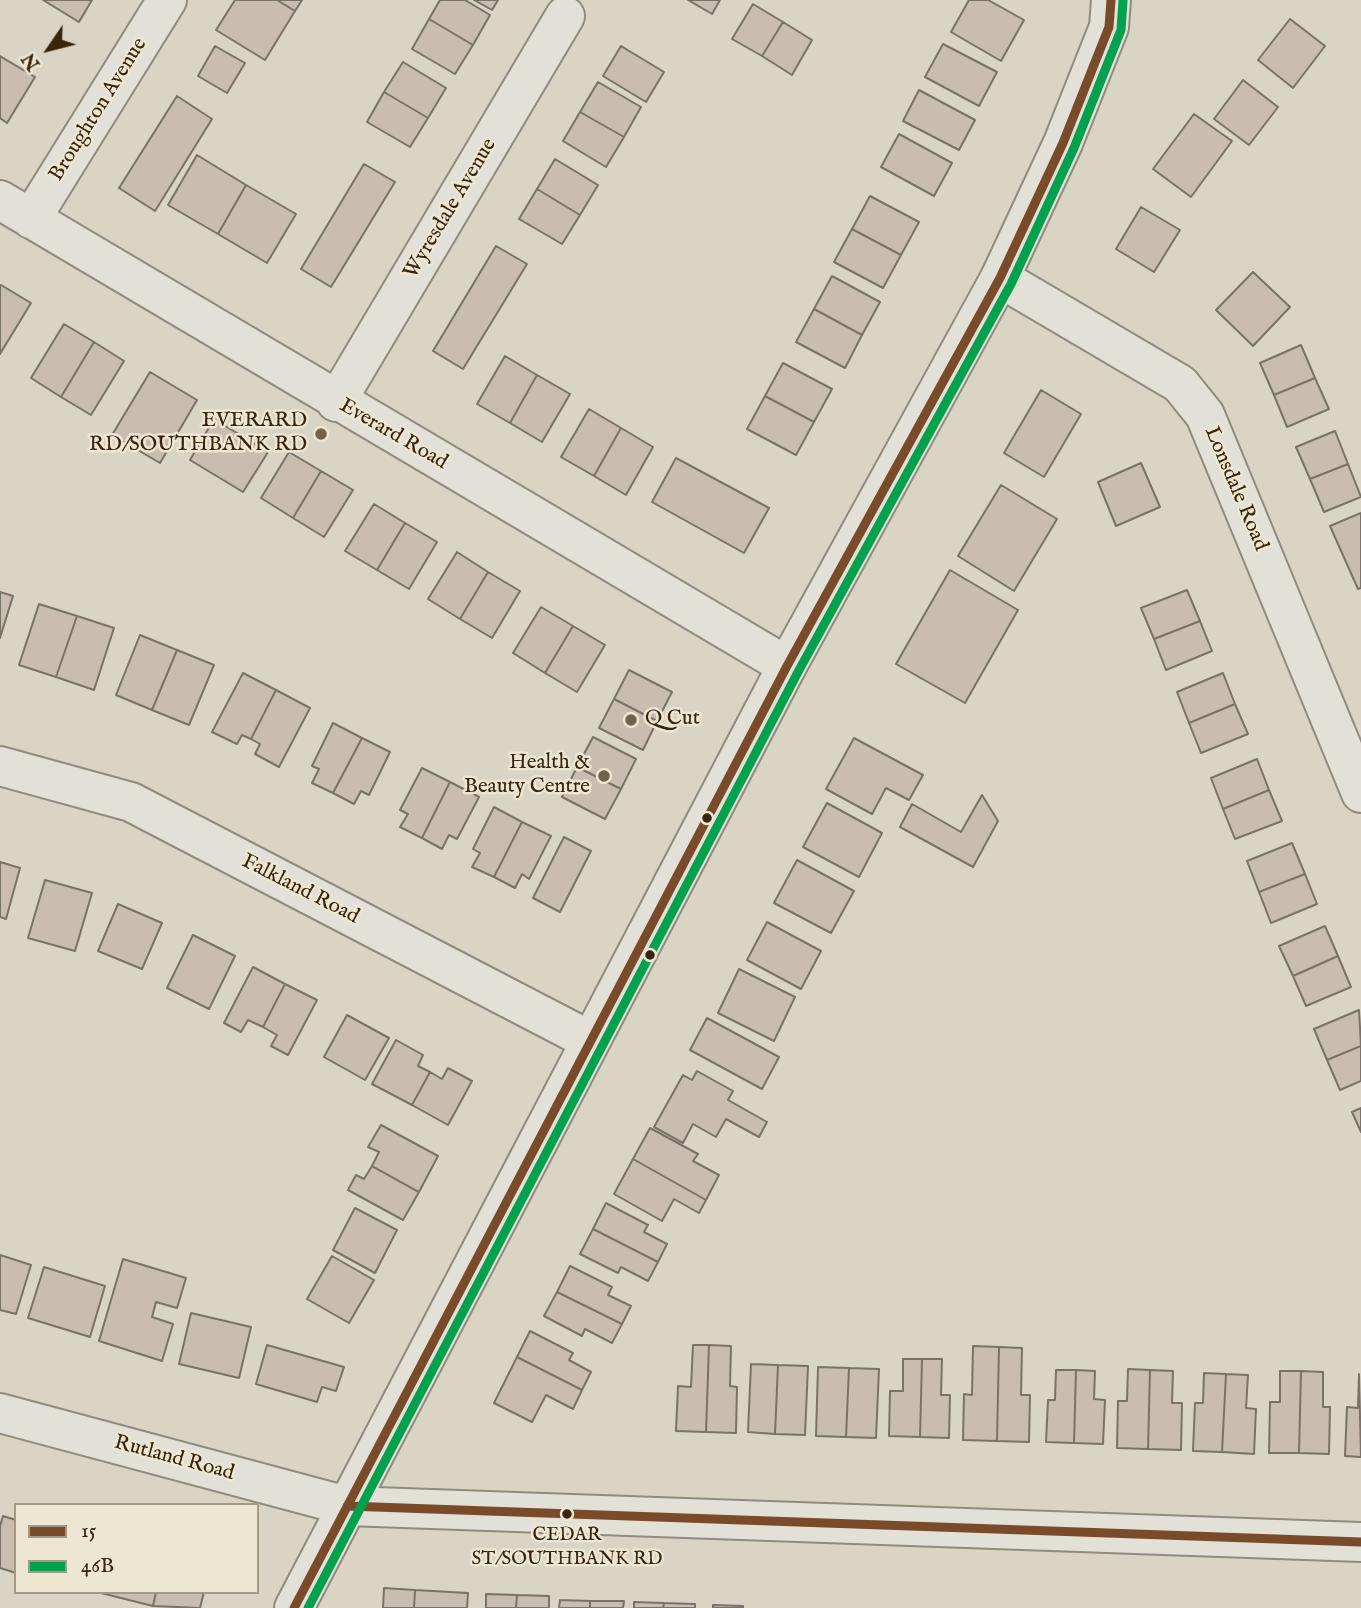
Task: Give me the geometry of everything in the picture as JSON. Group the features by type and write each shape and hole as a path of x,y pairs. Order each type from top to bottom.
{"street":[{"name":"Broughton Avenue","path":"15,210 167,0"},
{"path":"294,1608 787,666 1000,278 1068,130 1109,27 1111,0"},
{"name":"Wyresdale Avenue","path":"336,402 565,16"},
{"name":"Everard Road","path":"15,210 787,666"},
{"name":"Lonsdale Road","path":"1000,278 1180,384 1205,415 1361,793"},
{"name":"Falkland Road","path":"0,766 131,802 589,1040"},
{"name":"Rutland Road","path":"0,1413 347,1506 1361,1542"}],"building":[{"path":"43,0 92,0 79,22"},
{"path":"235,0 277,0 295,11 265,60 216,30"},
{"path":"277,0 302,0 295,11"},
{"path":"440,0 465,0 490,15 473,45 429,19"},
{"path":"474,0 498,0 492,10"},
{"path":"688,0 720,0 712,14"},
{"path":"969,0 988,0 1024,20 1001,61 951,32"},
{"path":"753,4 783,22 762,56 732,39"},
{"path":"429,19 473,45 455,74 412,49"},
{"path":"1290,19 1325,46 1293,88 1258,60"},
{"path":"783,22 812,40 792,75 762,56"},
{"path":"943,44 997,72 979,106 925,77"},
{"path":"215,46 245,63 227,93 198,76"},
{"path":"621,46 664,72 646,102 603,76"},
{"path":"0,56 35,77 7,123 0,118"},
{"path":"403,62 446,88 428,118 384,92"},
{"path":"1243,80 1278,107 1249,145 1214,119"},
{"path":"598,82 641,107 624,137 580,112"},
{"path":"919,90 975,120 959,150 903,121"},
{"path":"384,92 428,118 410,147 367,122"},
{"path":"177,96 212,119 155,211 119,188"},
{"path":"580,112 624,137 606,167 563,141"},
{"path":"1194,114 1232,141 1191,197 1153,169"},
{"path":"899,134 952,163 934,196 881,167"},
{"path":"197,155 246,185 218,234 168,205"},
{"path":"555,159 598,185 580,215 537,189"},
{"path":"364,164 395,182 331,287 301,269"},
{"path":"246,185 296,214 267,263 218,234"},
{"path":"537,189 580,215 562,244 519,219"},
{"path":"870,196 919,222 901,255 852,229"},
{"path":"1141,207 1180,230 1154,272 1116,249"},
{"path":"852,229 901,255 883,288 834,262"},
{"path":"496,246 527,264 463,369 433,351"},
{"path":"1253,272 1290,307 1253,346 1216,310"},
{"path":"832,276 880,302 862,335 814,309"},
{"path":"0,286 31,303 0,354"},
{"path":"814,309 862,335 845,368 796,342"},
{"path":"64,324 94,342 61,397 31,378"},
{"path":"94,342 124,361 91,415 61,397"},
{"path":"1301,345 1315,378 1274,395 1260,363"},
{"path":"505,356 537,375 510,423 477,404"},
{"path":"783,363 832,389 814,422 765,396"},
{"path":"150,372 197,400 160,463 112,435"},
{"path":"537,375 570,394 542,442 510,423"},
{"path":"1315,378 1329,409 1287,427 1274,395"},
{"path":"1041,390 1081,414 1044,477 1004,453"},
{"path":"765,396 814,422 796,455 747,429"},
{"path":"589,409 621,428 594,476 561,457"},
{"path":"214,419 268,452 243,492 190,460"},
{"path":"621,428 653,447 626,495 594,476"},
{"path":"1335,431 1348,464 1310,479 1296,447"},
{"path":"289,452 321,471 293,518 261,498"},
{"path":"676,458 769,508 744,553 652,502"},
{"path":"1141,463 1160,507 1116,526 1098,482"},
{"path":"1348,464 1361,497 1324,512 1310,479"},
{"path":"321,471 353,490 324,537 293,518"},
{"path":"1001,485 1057,519 1014,591 958,556"},
{"path":"374,504 405,523 377,570 345,551"},
{"path":"1361,513 1361,588 1358,589 1330,526"},
{"path":"405,523 437,542 409,589 377,570"},
{"path":"457,552 488,572 460,619 428,599"},
{"path":"950,570 1018,610 965,703 896,664"},
{"path":"488,572 520,591 492,638 460,619"},
{"path":"1187,590 1200,621 1154,639 1141,608"},
{"path":"0,592 13,596 0,638"},
{"path":"39,604 77,616 56,677 19,665"},
{"path":"541,607 573,626 545,673 513,653"},
{"path":"77,616 114,628 94,690 56,677"},
{"path":"1200,621 1212,651 1166,670 1154,639"},
{"path":"573,626 605,645 577,692 545,673"},
{"path":"140,635 177,650 152,710 116,695"},
{"path":"177,650 214,665 189,725 152,710"},
{"path":"629,670 672,692 657,721 614,699"},
{"path":"243,673 276,690 251,739 242,735 237,744 212,732"},
{"path":"1223,673 1235,704 1189,723 1177,692"},
{"path":"276,690 310,708 279,767 255,754 260,744 251,739"},
{"path":"614,699 657,721 643,750 599,728"},
{"path":"1235,704 1248,734 1201,753 1189,723"},
{"path":"333,723 362,738 333,793 312,783 319,769 312,766"},
{"path":"593,737 636,759 621,789 577,767"},
{"path":"362,738 390,752 369,795 361,791 354,804 333,793"},
{"path":"854,738 923,775 909,800 886,788 872,814 826,789"},
{"path":"1257,759 1269,790 1223,809 1211,778"},
{"path":"577,767 621,789 605,819 562,797"},
{"path":"422,768 450,782 422,838 400,827 408,814 400,810"},
{"path":"450,782 479,797 457,839 449,835 442,849 422,838"},
{"path":"1269,790 1282,821 1235,839 1223,809"},
{"path":"982,795 998,821 973,867 900,827 912,804 961,832"},
{"path":"827,803 882,833 859,877 803,847"},
{"path":"494,807 522,822 494,877 472,867 480,853 473,849"},
{"path":"522,822 551,836 529,879 522,874 515,888 494,877"},
{"path":"564,837 591,851 560,912 533,898"},
{"path":"1292,843 1305,874 1259,892 1247,861"},
{"path":"797,860 854,891 831,933 774,903"},
{"path":"0,862 20,868 6,919 0,917"},
{"path":"1305,874 1317,904 1271,923 1259,892"},
{"path":"45,880 92,893 75,951 28,938"},
{"path":"118,904 162,923 142,969 98,951"},
{"path":"767,922 821,951 801,989 747,960"},
{"path":"1325,926 1338,956 1293,976 1279,946"},
{"path":"193,935 235,956 209,1009 167,988"},
{"path":"1338,956 1351,987 1306,1006 1293,976"},
{"path":"253,967 285,984 263,1027 248,1020 241,1032 224,1023"},
{"path":"739,969 795,997 774,1041 718,1013"},
{"path":"285,984 317,1000 288,1055 271,1046 277,1035 263,1027"},
{"path":"1359,1010 1361,1046 1327,1060 1314,1029"},
{"path":"347,1015 389,1038 365,1080 324,1057"},
{"path":"707,1018 779,1057 762,1089 690,1050"},
{"path":"396,1040 423,1055 418,1066 430,1072 412,1105 372,1084"},
{"path":"1361,1046 1361,1081 1340,1090 1327,1060"},
{"path":"448,1068 472,1081 448,1125 412,1105 430,1072 442,1079"},
{"path":"697,1071 733,1091 728,1100 767,1122 759,1137 726,1119 716,1137 693,1124 683,1143 654,1127 683,1075 692,1080"},
{"path":"1361,1108 1361,1132 1352,1112"},
{"path":"381,1125 438,1156 419,1192 372,1166 379,1152 368,1147"},
{"path":"650,1128 698,1154 693,1161 719,1175 706,1200 633,1159"},
{"path":"633,1159 706,1200 699,1213 674,1199 662,1221 614,1194"},
{"path":"372,1166 419,1192 403,1220 348,1190 356,1175 364,1179"},
{"path":"606,1203 648,1225 644,1232 667,1244 658,1262 593,1229"},
{"path":"355,1208 397,1230 375,1273 333,1250"},
{"path":"593,1229 658,1262 648,1281 621,1267 618,1273 580,1254"},
{"path":"0,1255 31,1265 16,1314 0,1310"},
{"path":"332,1256 374,1280 349,1323 307,1299"},
{"path":"123,1259 186,1278 177,1308 156,1302 152,1317 173,1324 162,1361 99,1341"},
{"path":"570,1266 612,1287 608,1295 631,1306 622,1324 557,1292"},
{"path":"44,1267 105,1286 90,1337 28,1318"},
{"path":"557,1292 622,1324 612,1343 585,1329 582,1336 544,1316"},
{"path":"191,1313 251,1327 239,1378 179,1364"},
{"path":"530,1331 573,1353 569,1360 591,1372 582,1390 517,1357"},
{"path":"267,1345 344,1367 336,1391 322,1387 317,1402 256,1384"},
{"path":"693,1345 709,1345 706,1432 676,1431 678,1386 691,1387"},
{"path":"709,1345 731,1346 730,1386 737,1387 736,1433 706,1432"},
{"path":"973,1346 999,1347 997,1441 963,1440 964,1394 972,1395"},
{"path":"999,1347 1022,1348 1021,1395 1030,1395 1029,1442 997,1441"},
{"path":"517,1357 582,1390 573,1409 546,1395 532,1422 494,1403"},
{"path":"903,1359 922,1359 920,1437 889,1436 890,1391 903,1391"},
{"path":"922,1359 942,1359 941,1395 950,1395 949,1438 920,1437"},
{"path":"751,1364 778,1365 775,1434 748,1432"},
{"path":"778,1365 808,1366 805,1435 775,1434"},
{"path":"818,1367 849,1368 846,1437 816,1436"},
{"path":"849,1368 879,1369 876,1438 846,1437"},
{"path":"1128,1369 1150,1370 1148,1449 1117,1448 1118,1401 1127,1401"},
{"path":"1056,1370 1076,1370 1074,1443 1046,1442 1048,1400 1055,1400"},
{"path":"1076,1370 1095,1371 1094,1399 1105,1400 1103,1444 1074,1443"},
{"path":"1150,1370 1173,1371 1172,1403 1182,1403 1181,1450 1148,1449"},
{"path":"1280,1371 1301,1371 1299,1453 1269,1453 1270,1402 1280,1402"},
{"path":"1301,1371 1323,1372 1323,1407 1330,1407 1329,1454 1299,1453"},
{"path":"1204,1373 1226,1374 1222,1452 1193,1451 1195,1403 1203,1403"},
{"path":"1226,1374 1248,1375 1246,1408 1256,1409 1254,1454 1222,1452"},
{"path":"1359,1374 1361,1457 1345,1456 1347,1407 1358,1408"},
{"path":"3,1516 14,1519 14,1572 0,1568 0,1526"},
{"path":"384,1588 415,1590 414,1608 383,1608"},
{"path":"415,1590 468,1593 467,1608 414,1608"},
{"path":"105,1594 156,1594 153,1606"},
{"path":"156,1594 204,1594 200,1608 153,1606"},
{"path":"486,1594 517,1595 516,1608 486,1608"},
{"path":"517,1595 549,1596 549,1608 516,1608"},
{"path":"560,1600 590,1601 590,1608 559,1608"},
{"path":"590,1601 624,1601 623,1608 590,1608"},
{"path":"634,1602 664,1603 663,1608 634,1608"},
{"path":"664,1603 695,1604 695,1608 663,1608"},
{"path":"713,1605 743,1606 743,1608 713,1608"}],"transit line":[{"name":"15","path":"294,1608 787,666 1000,278 1063,143 1109,27 1111,0"},
{"name":"46B","path":"308,1608 798,672 1011,284 1074,148 1121,30 1123,1"},
{"name":"15","path":"347,1506 1361,1542"}],"place":[{"name":"EVERARD RD/SOUTHBANK RD","path":"321,434"},
{"name":"Q Cut","path":"631,720"},
{"name":"Health & Beauty Centre","path":"604,776"},
{"name":"CEDAR ST/SOUTHBANK RD","path":"567,1514"}]}
